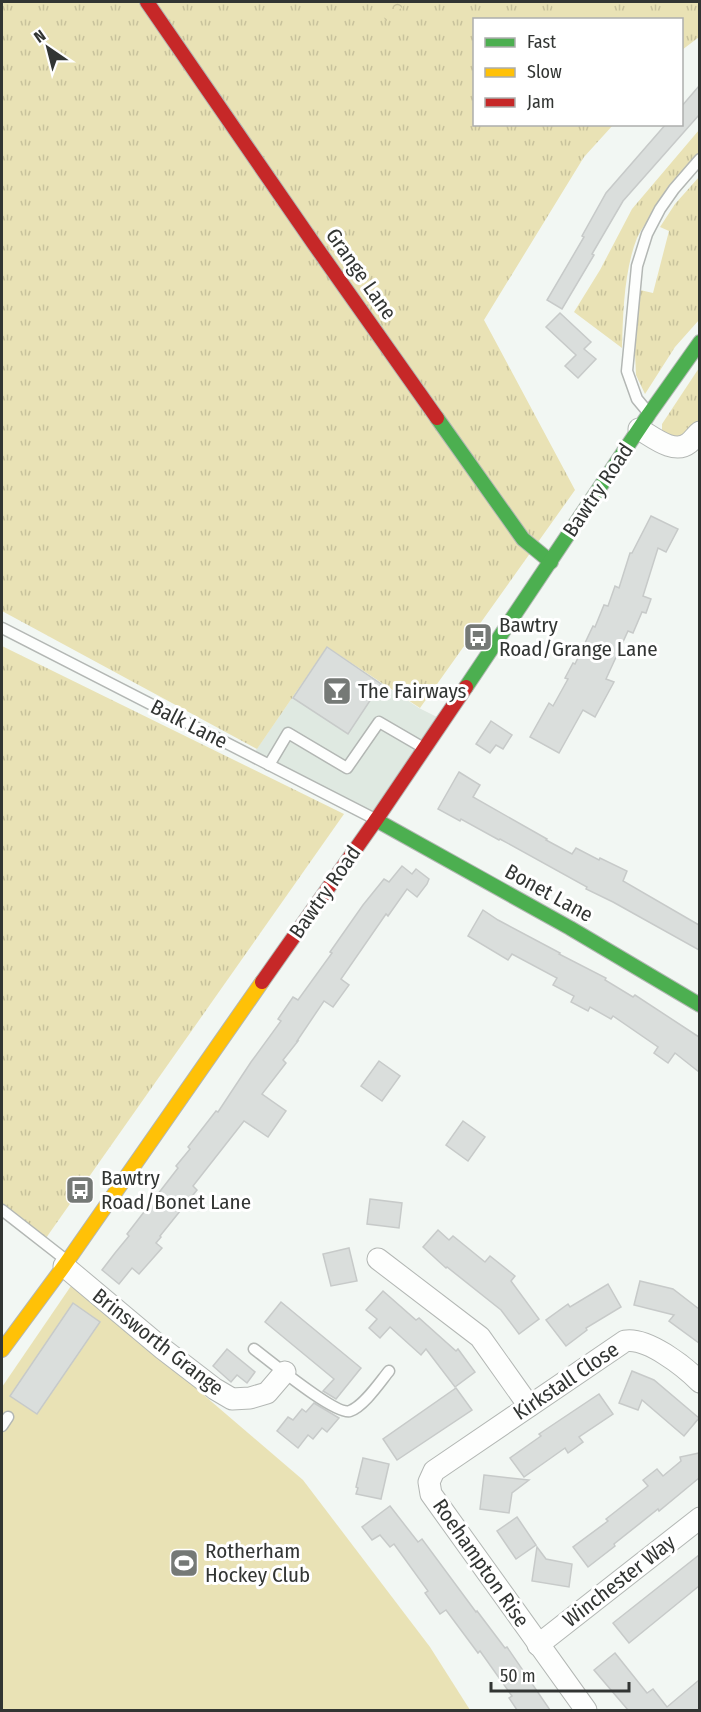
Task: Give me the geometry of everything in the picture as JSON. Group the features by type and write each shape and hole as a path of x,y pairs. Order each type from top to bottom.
{"main road":[{"name":"Grange Lane","path":"147,2 514,527 524,539 551,562"},
{"name":"Bawtry Road","path":"2,1350 7,1331 66,1264 376,820 699,342"},
{"name":"Bonet Lane","path":"376,820 570,928 699,1005"}],"street":[{"name":"Bawtry Road","path":"644,421 662,442 675,448 688,445 699,432"},
{"path":"378,1258 480,1337 529,1406"},
{"name":"Brinsworth Grange","path":"66,1264 163,1349 215,1389 232,1399 250,1398 267,1393 285,1372"},
{"name":"Kirkstall Close","path":"434,1471 625,1341 638,1340 657,1349 699,1382"},
{"name":"Roehampton Rise","path":"434,1471 429,1482 432,1494 586,1710"},
{"name":"Winchester Way","path":"538,1645 699,1518"}],"lane":[{"path":"644,421 627,371 637,266 647,234 660,209 699,159"},
{"name":"Balk Lane","path":"2,628 376,820"},
{"path":"269,765 288,734 347,768 379,722 424,748"},
{"path":"2,1210 66,1264"},
{"path":"254,1349 339,1410 348,1412 358,1407 389,1371"}],"shaded area":[{"path":"327,647 419,708 443,720 376,820 252,756"}],"green space":[{"path":"2,2 699,2 699,37 683,49 683,18 473,18 473,126 612,126 584,157 484,320 575,490 420,708 327,647 257,749 2,611"},
{"path":"375,2 408,2 386,21"},
{"path":"549,2 602,2 578,18 561,18"},
{"path":"699,130 699,152 666,192 637,238 627,278 622,348 574,312 600,270 632,209"},
{"path":"699,177 699,320 675,347 645,394 636,375 635,352 640,290 653,293 669,231 660,227 675,204"},
{"path":"699,368 699,420 692,432 679,439 662,435 662,424"},
{"path":"2,646 344,814 46,1238 2,1204"},
{"name":"Rotherham Hockey Club","path":"73,1283 303,1480 430,1647 470,1710 2,1710 2,1387"}],"building":[{"path":"699,86 699,115 623,201 562,309 547,300 584,237 582,236 606,193 664,126 683,126 683,105"},
{"path":"560,313 591,342 584,349 596,359 578,378 565,366 576,355 546,327"},
{"path":"651,516 678,529 666,552 658,548 643,596 651,599 646,613 642,612 633,633 628,631 606,679 614,682 595,717 583,710 559,753 530,737 549,703 553,706 568,679 565,678 573,663 575,664 593,626 595,627 604,605 608,606 615,586 619,588 630,553"},
{"name":"The Fairways","path":"327,647 381,684 348,734 293,698"},
{"path":"491,721 512,735 503,749 496,745 490,753 476,744"},
{"path":"459,772 480,785 473,797 572,854 576,848 627,871 623,881 699,925 699,950 500,839 438,809"},
{"path":"402,866 412,874 416,869 429,879 427,884 417,897 407,889 388,916 386,914 341,979 349,985 333,1007 324,1001 283,1060 286,1063 262,1094 286,1111 268,1137 244,1121 193,1186 197,1190 160,1236 156,1243 162,1248 139,1274 132,1268 119,1284 102,1270 178,1168 176,1166 190,1149 188,1147 216,1111 218,1112 281,1021 278,1019 293,997 298,1000 363,905 384,879 389,882"},
{"path":"483,910 606,978 605,980 633,997 635,995 699,1037 699,1072 675,1053 668,1063 654,1053 658,1047 613,1016 611,1019 590,1007 588,1011 571,1002 574,996 553,985 557,978 512,954 508,960 468,936"},
{"path":"379,1061 400,1076 382,1101 361,1086"},
{"path":"463,1121 485,1137 468,1161 446,1145"},
{"path":"370,1199 402,1203 399,1228 367,1224"},
{"path":"438,1230 449,1240 453,1236 485,1262 490,1256 515,1276 511,1281 539,1319 519,1334 501,1310 446,1268 423,1247"},
{"path":"349,1248 357,1281 331,1286 323,1254"},
{"path":"640,1281 673,1289 699,1309 699,1343 669,1321 674,1315 634,1305"},
{"path":"608,1284 621,1307 586,1328 587,1330 566,1346 546,1320 568,1304 570,1307"},
{"path":"383,1291 416,1320 419,1318 456,1351 458,1349 475,1372 455,1387 426,1349 421,1355 390,1327 380,1338 369,1328 377,1319 366,1310"},
{"path":"281,1302 361,1368 336,1399 323,1391 334,1379 265,1322"},
{"path":"73,1303 100,1322 37,1414 10,1396"},
{"path":"227,1349 255,1372 247,1383 237,1375 231,1382 213,1366"},
{"path":"632,1371 654,1380 699,1418 684,1436 642,1400 638,1410 619,1403"},
{"path":"456,1388 472,1410 397,1460 383,1439"},
{"path":"599,1394 613,1414 579,1437 583,1442 568,1453 565,1448 524,1477 510,1458 541,1436 539,1434"},
{"path":"314,1403 339,1418 327,1432 322,1428 313,1439 308,1435 298,1448 277,1431 288,1417 293,1420 302,1409 306,1412"},
{"path":"699,1453 699,1478 588,1567 573,1547 608,1521 606,1519 648,1486 643,1480 657,1469 663,1476 681,1461 680,1457"},
{"path":"363,1458 389,1464 381,1499 356,1494"},
{"path":"484,1475 529,1480 512,1493 509,1513 480,1509"},
{"path":"390,1506 418,1542 422,1539 476,1612 505,1648 507,1647 550,1710 517,1710 509,1698 512,1696 480,1651 478,1653 446,1610 440,1614 425,1593 428,1591 394,1544 390,1547 380,1535 372,1540 362,1527"},
{"path":"517,1517 536,1545 516,1559 497,1531"},
{"path":"537,1547 546,1559 572,1564 569,1587 532,1581"},
{"path":"699,1555 699,1586 629,1643 613,1623"},
{"path":"615,1653 647,1693 653,1689 667,1707 699,1680 699,1710 628,1710 594,1670"}],"traffic: fast":[{"path":"466,687 700,342"},
{"path":"437,418 523,539 551,562"},
{"path":"376,820 570,928 700,1005"}],"traffic: slow":[{"path":"2,1350 64,1266 262,982"}],"traffic: jam":[{"path":"147,2 437,418"},
{"path":"262,982 466,687"}],"place":[{"name":"Bawtry Road/Grange Lane","path":"478,637"},
{"name":"The Fairways","path":"337,691"},
{"name":"Bawtry Road/Bonet Lane","path":"80,1190"},
{"name":"Rotherham Hockey Club","path":"184,1563"}]}
